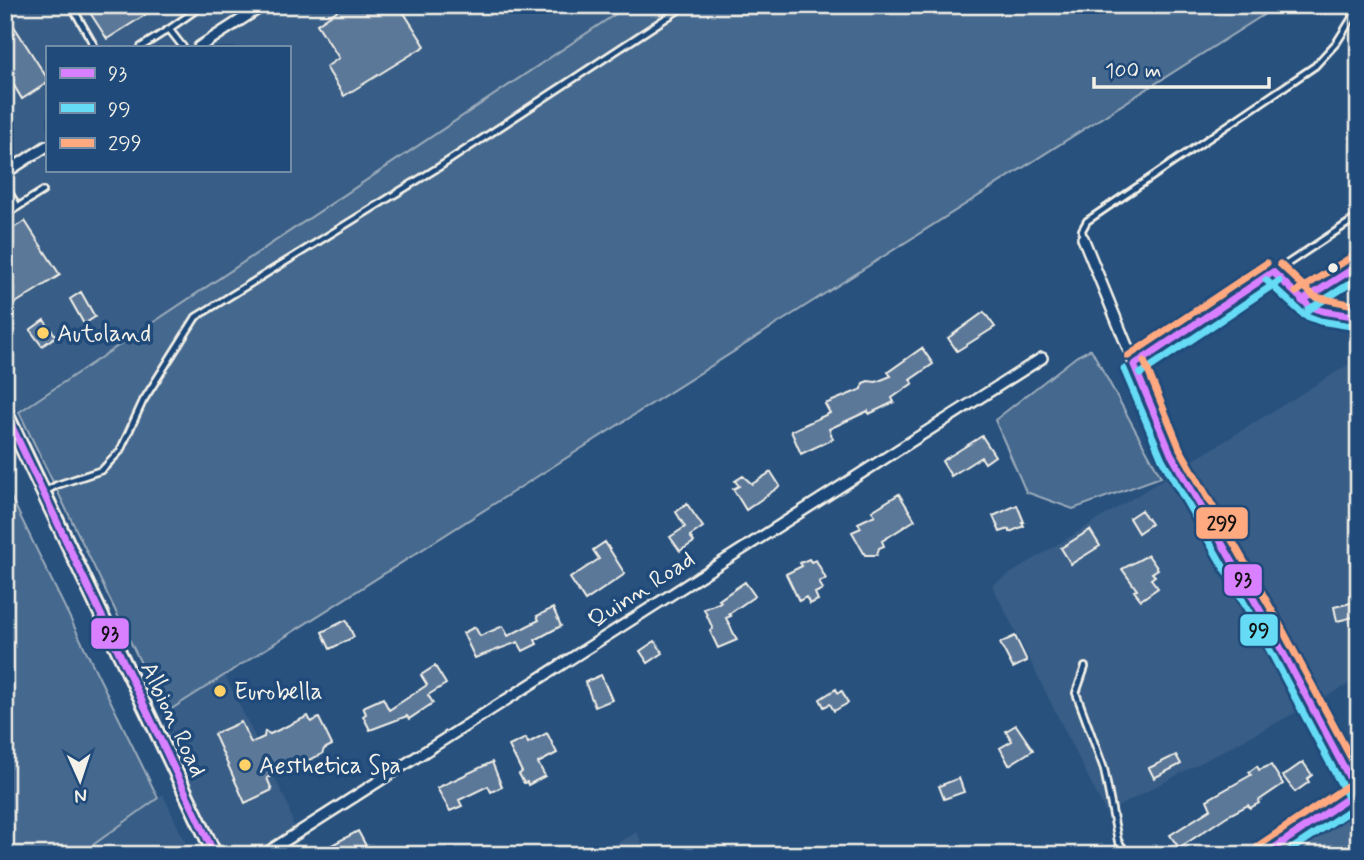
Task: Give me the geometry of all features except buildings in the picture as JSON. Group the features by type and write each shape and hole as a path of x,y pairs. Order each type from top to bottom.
{"main road":[{"name":"Albion Road","path":"5,411 215,855"},
{"path":"1264,855 1358,792"}],"street":[{"path":"201,46 264,5"},
{"path":"5,173 46,147"},
{"path":"1083,238 1171,454 1265,619 1358,792"},
{"name":"Quinn Road","path":"263,855 1042,358"}],"lane":[{"path":"71,5 93,46"},
{"path":"143,46 199,8 197,5"},
{"path":"44,493 57,485 102,470 120,451 144,401 196,317 450,160 687,5"},
{"path":"1083,238 1082,230 1087,221 1315,66 1337,42 1359,7"},
{"path":"169,29 182,46"},
{"path":"5,187 18,207"},
{"path":"5,215 43,191"},
{"path":"1134,365 1359,216"},
{"path":"1302,301 1359,265"},
{"path":"1273,272 1302,301 1317,310 1359,317"},
{"path":"1085,667 1076,693 1104,769 1118,841 1128,855"}],"shaded area":[{"path":"5,5 629,5 19,412 5,383"},
{"path":"629,5 1279,5 165,713 19,412"},
{"path":"1091,349 1161,477 1073,509 1026,492 995,420 1077,356"},
{"path":"1359,358 1359,679 1106,813 992,585"},
{"path":"5,485 158,798 79,855 5,855"},
{"path":"225,675 288,805 303,855 226,855 195,800 161,715"},
{"path":"163,794 191,855 75,855"},
{"path":"1359,809 1359,855 1290,855"},
{"path":"637,832 647,855 596,855"}],"transit line":[{"name":"299","path":"1296,292 1353,256"},
{"name":"299","path":"1128,356 1267,263"},
{"name":"299","path":"1280,264 1315,297 1359,306"},
{"name":"93","path":"1302,301 1359,265"},
{"name":"93","path":"1273,272 1309,306 1359,317"},
{"name":"93","path":"1134,365 1273,272"},
{"name":"99","path":"1308,310 1359,278"},
{"name":"99","path":"1266,280 1304,315 1320,321 1357,327"},
{"name":"99","path":"1140,374 1279,281"},
{"name":"299","path":"1144,361 1180,449 1274,614 1359,773"},
{"name":"93","path":"1134,365 1171,454 1265,619 1357,792"},
{"name":"99","path":"1124,369 1162,459 1256,624 1348,797"},
{"name":"93","path":"5,412 215,855"},
{"name":"299","path":"1258,846 1353,782"},
{"name":"93","path":"1264,855 1357,792"},
{"name":"99","path":"1283,855 1359,804"}],"place":[{"name":"Autoland","path":"43,333"},
{"name":"Eurobella","path":"220,691"},
{"name":"Aesthetica Spa","path":"245,765"}]}
